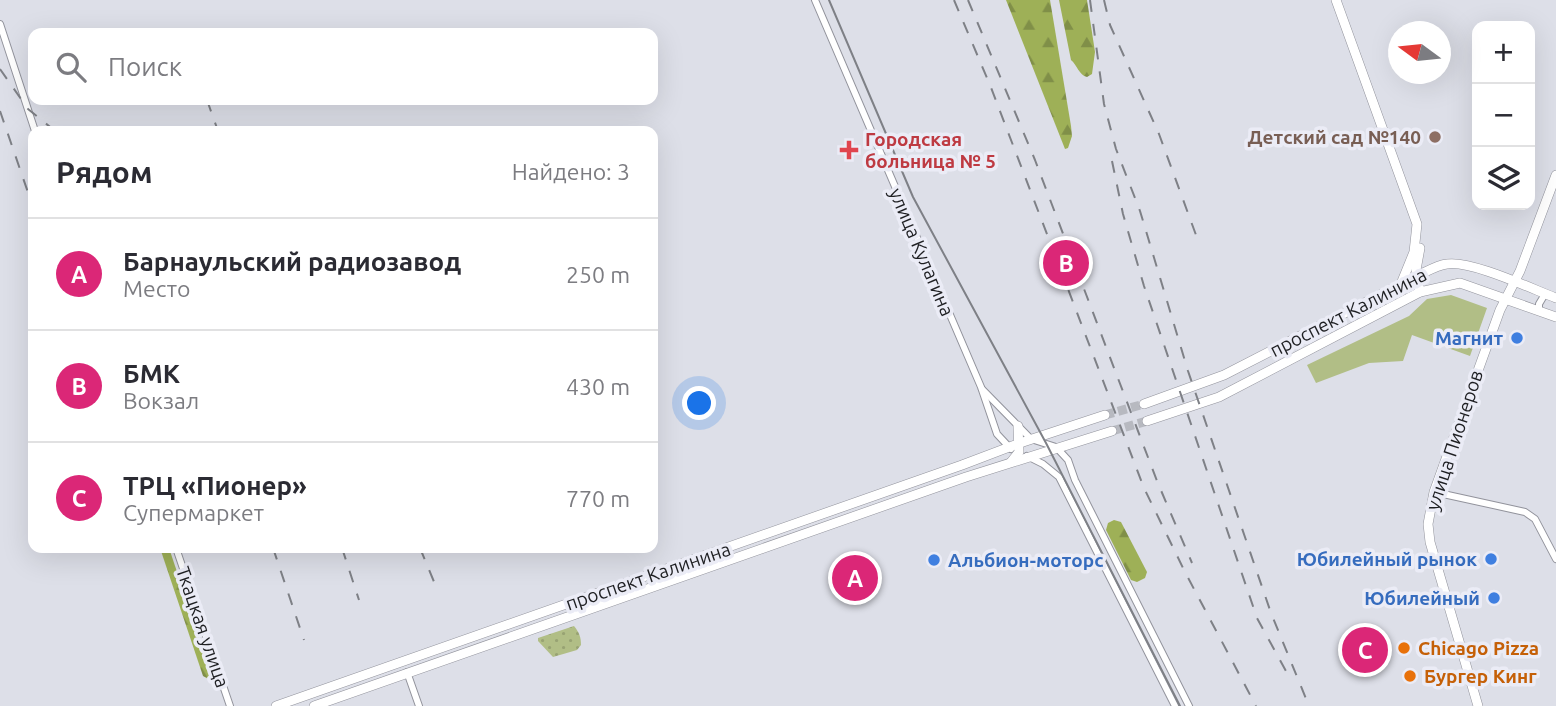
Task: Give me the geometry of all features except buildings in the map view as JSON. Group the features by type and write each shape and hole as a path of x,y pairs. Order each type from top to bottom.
{"main road":[{"path":"1336,0 1418,232 1420,246 1417,276 1420,292"},
{"name":"улица Пионеров","path":"1478,706 1430,542 1428,524 1434,492 1500,310 1515,283 1556,175"},
{"path":"1406,299 1401,284 1414,252 1418,232"},
{"name":"проспект Калинина","path":"1144,404 1224,375 1417,276 1447,264 1461,265 1556,298"},
{"name":"проспект Калинина","path":"1147,421 1219,397 1420,292 1460,283 1556,317"},
{"name":"проспект Калинина","path":"1010,463 1019,448 1031,439 1105,415"},
{"path":"1018,426 1019,448"},
{"path":"1053,448 1112,431"},
{"name":"проспект Калинина","path":"276,706 1009,448 1019,448"},
{"name":"проспект Калинина","path":"314,706 1053,448"},
{"path":"404,662 407,672"}],"street":[{"name":"улица Кулагина","path":"815,0 981,387 997,434 1009,448"},
{"path":"0,24 33,126"},
{"path":"1539,311 1539,304 1545,293"},
{"name":"улица Кулагина","path":"981,387 1031,439 1053,448"},
{"path":"1019,448 1059,477 1177,706 1188,704 1075,480 1068,460 1053,448"},
{"path":"1434,492 1525,512 1535,519 1556,559"},
{"name":"Ткацкая улица","path":"178,553 230,706"},
{"path":"407,672 419,706"}],"green space":[{"path":"1006,0 1050,0 1071,126 1072,136 1068,148 1065,149"},
{"path":"1059,0 1087,0 1095,52 1092,74 1087,77 1071,60"},
{"path":"1451,295 1487,308 1470,356 1412,335 1403,361 1369,363 1316,383 1307,365 1409,316 1427,299"},
{"path":"1114,520 1121,522 1147,572 1145,578 1137,582 1131,580 1106,530 1108,523"},
{"path":"162,553 171,553 210,670 210,680 203,676"},
{"path":"574,626 581,640 577,650 553,657 538,641 538,638"}],"tunnel":[{"path":"1105,415 1144,404"},
{"path":"1112,431 1147,421"}],"tram line":[{"path":"829,0 913,197 1046,443 1180,706"}],"railway":[{"path":"954,0 990,85 1144,488 1256,706"},
{"path":"968,0 1035,160 1157,481 1192,563"},
{"path":"1090,0 1104,104 1116,149 1140,211 1188,371 1271,613 1309,706"},
{"path":"1104,0 1110,25 1159,134 1196,235"},
{"path":"0,69 28,109 49,126"},
{"path":"209,105 216,126"},
{"path":"0,111 28,192"},
{"path":"1112,161 1123,214 1144,286 1257,618 1287,673"},
{"path":"275,553 304,640"},
{"path":"344,553 359,600"},
{"path":"422,553 437,589"}],"place":[{"name":"Детский сад №140","path":"1435,137"},
{"name":"Городская больница № 5","path":"849,150"},
{"name":"БМК","path":"1066,263"},
{"name":"Магнит","path":"1517,338"},
{"name":"Юбилейный рынок","path":"1491,559"},
{"name":"Альбион-моторс","path":"934,560"},
{"name":"Барнаульский радиозавод","path":"855,578"},
{"name":"Юбилейный","path":"1494,598"},
{"name":"Chicago Pizza","path":"1404,648"},
{"name":"ТРЦ «Пионер»","path":"1365,650"},
{"name":"Бургер Кинг","path":"1410,676"}]}
